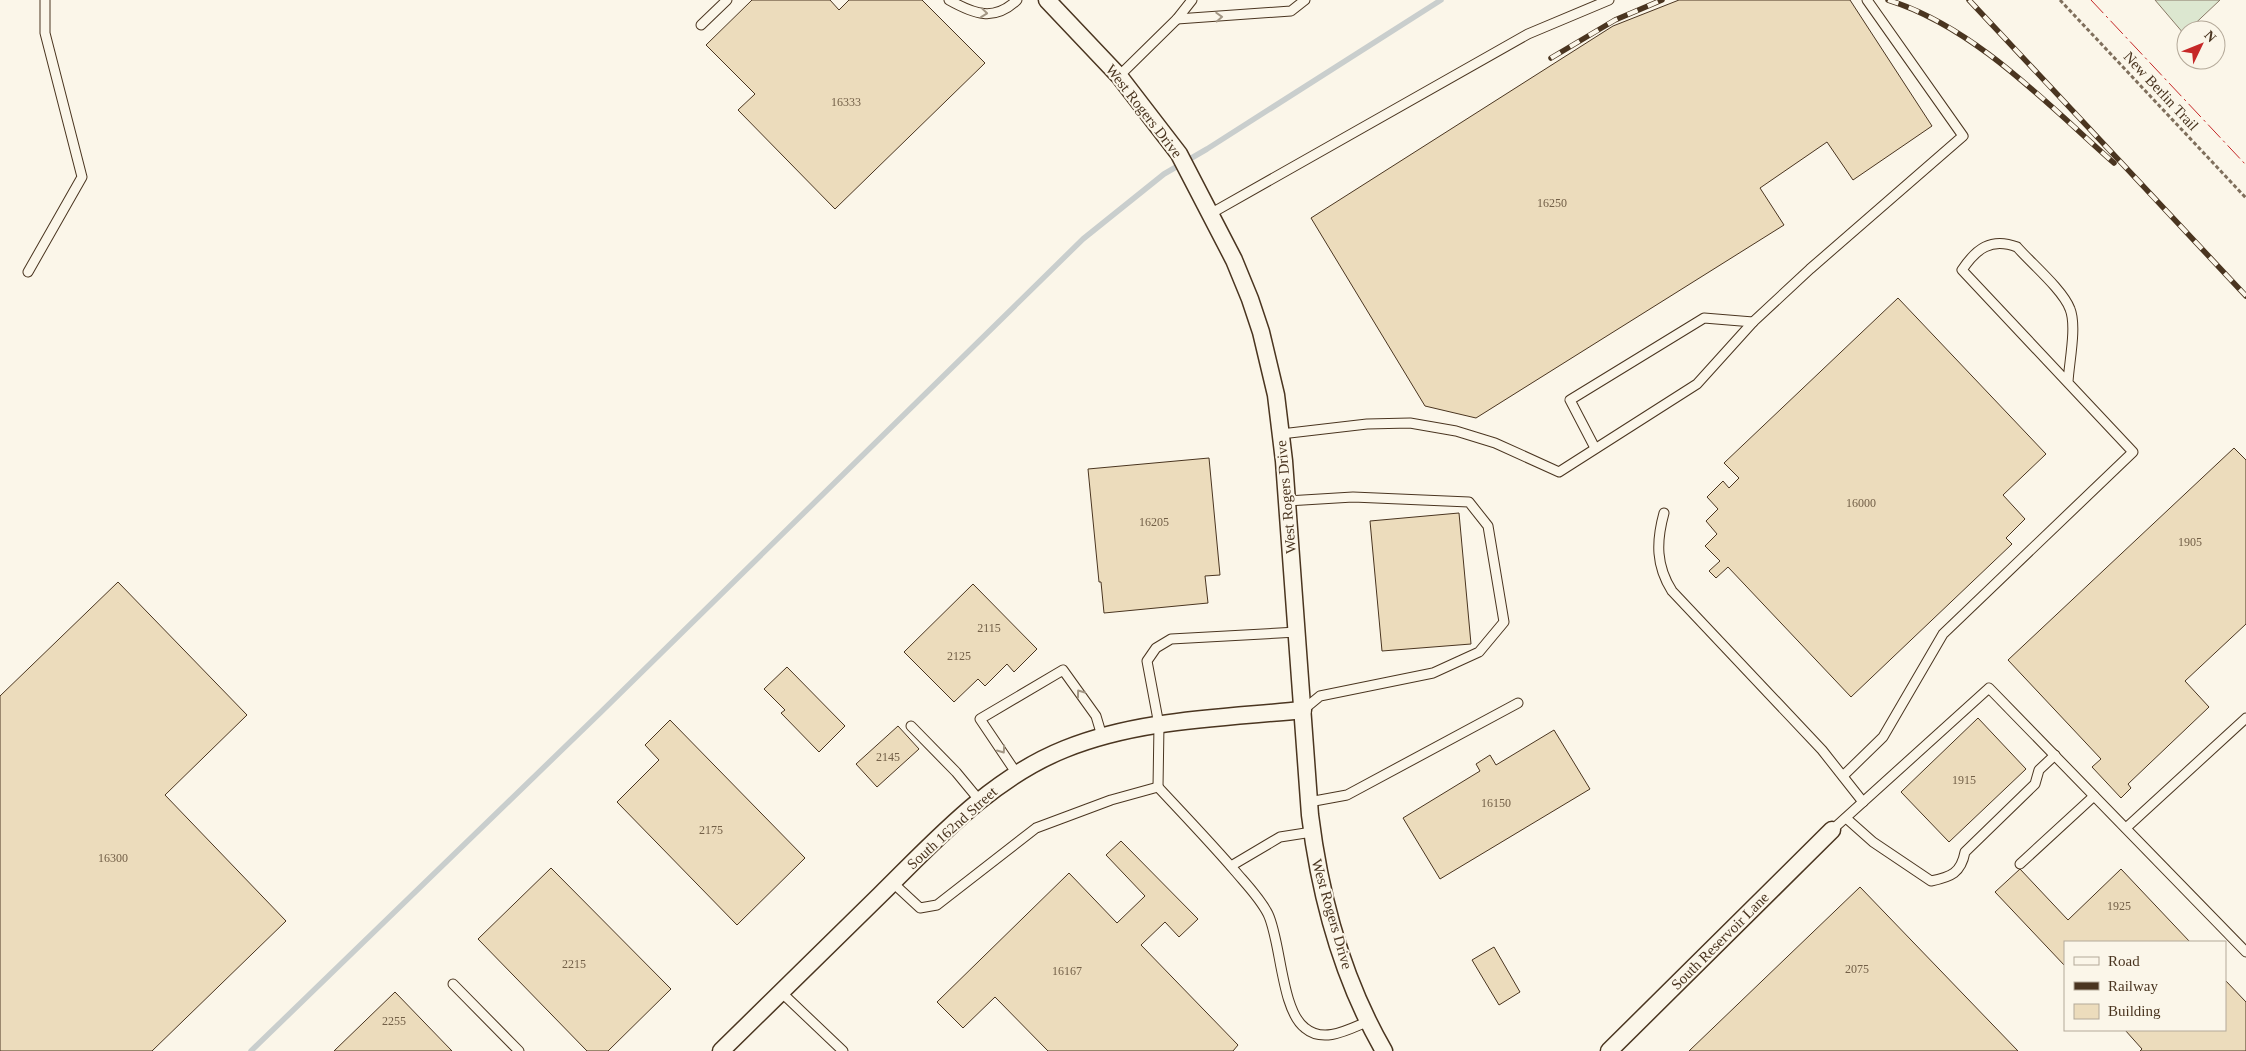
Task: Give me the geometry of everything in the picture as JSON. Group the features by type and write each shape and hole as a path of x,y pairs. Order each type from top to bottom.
{"street":[{"name":"West Rogers Drive","path":"1047,0 1119,76 1180,154 1250,300 1261,332 1276,395 1281,434 1312,832 1324,895 1342,952 1369,1021 1384,1051"},
{"name":"South 162nd Street","path":"721,1051 954,822 1017,774 1066,749 1102,736 1159,724 1303,710"},
{"name":"South Reservoir Lane","path":"1609,1051 1832,830"}],"lane":[{"path":"28,272 82,176 45,33 45,0"},
{"path":"701,25 727,0"},
{"path":"949,0 966,10 988,15 1007,10 1017,0"},
{"path":"1119,76 1176,19 1192,0"},
{"path":"1176,19 1291,11 1305,0"},
{"path":"1210,214 1528,34 1609,0"},
{"path":"1281,434 1367,424 1410,423 1456,431 1495,443 1559,472 1697,384 1753,322 1810,269 1963,136 1867,0"},
{"path":"1843,776 1883,737 1943,634 2133,452 1962,270 1977,252 1992,243 2006,243 2017,247 2065,299 2071,310 2072,322 2068,382"},
{"path":"1596,448 1570,400 1704,318 1753,322"},
{"path":"1287,501 1353,497 1469,502 1488,526 1504,622 1479,652 1433,673 1320,696 1303,710"},
{"path":"1664,513 1658,545 1664,578 1672,591 1822,750 1863,802"},
{"path":"1297,632 1171,639 1156,648 1148,661 1159,724 1158,787 1231,866 1268,914 1290,1006 1304,1028 1319,1036 1337,1033 1369,1021"},
{"path":"1017,774 980,719 1063,670 1096,716 1102,736"},
{"path":"1832,830 1989,688 2245,951"},
{"path":"1309,802 1347,795 1518,703"},
{"path":"2126,828 2246,718"},
{"path":"911,726 956,772 980,801"},
{"path":"1846,818 1873,842 1931,881 1949,877 1962,865 1965,852 2035,784 2039,770 2055,755"},
{"path":"893,883 920,908 937,905 1036,828 1111,800 1158,787"},
{"path":"2020,864 2094,796"},
{"path":"1231,866 1280,837 1312,832"},
{"path":"453,984 519,1051"},
{"path":"781,992 843,1051"}],"path":[{"name":"New Berlin Trail","path":"2060,0 2246,198"}],"green space":[{"path":"2155,0 2220,0 2199,20 2176,20 2176,25"}],"building":[{"path":"752,0 830,0 839,10 849,0 922,0 985,63 835,209 738,110 755,94 706,45"},
{"path":"1679,0 1850,0 1932,126 1853,180 1827,142 1760,188 1784,225 1476,418 1425,406 1311,218 1613,26"},
{"path":"1898,298 2046,454 2003,495 2025,519 2006,538 2012,544 1851,697 1728,567 1716,578 1709,571 1720,561 1705,546 1717,534 1706,521 1718,509 1707,497 1723,481 1729,488 1739,478 1724,463"},
{"path":"2234,448 2246,460 2246,624 2185,681 2209,707 2128,784 2131,788 2121,798 2092,767 2101,759 2008,660"},
{"path":"1209,458 1220,575 1205,576 1208,603 1104,613 1101,582 1099,582 1088,469"},
{"path":"1459,513 1471,644 1382,651 1370,521"},
{"path":"118,582 247,715 165,795 286,921 152,1051 0,1051 0,696"},
{"path":"973,584 1037,649 1014,672 1007,664 985,686 978,679 954,702 904,652"},
{"path":"787,667 845,726 819,752 781,713 785,710 764,689"},
{"path":"1978,718 2026,769 1949,842 1901,792"},
{"path":"670,720 805,858 737,925 617,802 659,760 645,745"},
{"path":"898,726 919,749 877,787 856,764"},
{"path":"1554,730 1590,789 1440,879 1403,818 1480,771 1476,764 1490,755 1496,765"},
{"path":"1121,841 1198,919 1179,937 1165,922 1141,945 1238,1045 1233,1051 1048,1051 995,997 963,1028 937,1002 1069,873 1117,923 1145,896 1106,855"},
{"path":"551,868 671,989 608,1051 587,1051 478,939"},
{"path":"2020,869 2068,920 2121,869 2189,941 2064,941 2064,965 1995,892"},
{"path":"1860,887 2018,1051 1689,1051"},
{"path":"1494,947 1520,992 1499,1005 1472,960"},
{"path":"2226,981 2246,1002 2246,1051 2140,1051 2142,1049 2126,1031 2226,1031"},
{"path":"395,992 452,1051 334,1051"}],"waterway":[{"path":"251,1051 601,712 1083,239 1164,174 1207,149 1441,0"}],"railway":[{"path":"1551,58 1615,20 1662,0"},
{"path":"1888,0 1920,12 1980,48 2036,93 2114,163"},
{"path":"1969,0 2246,296"}],"power":[{"path":"2091,0 2246,165"}]}
